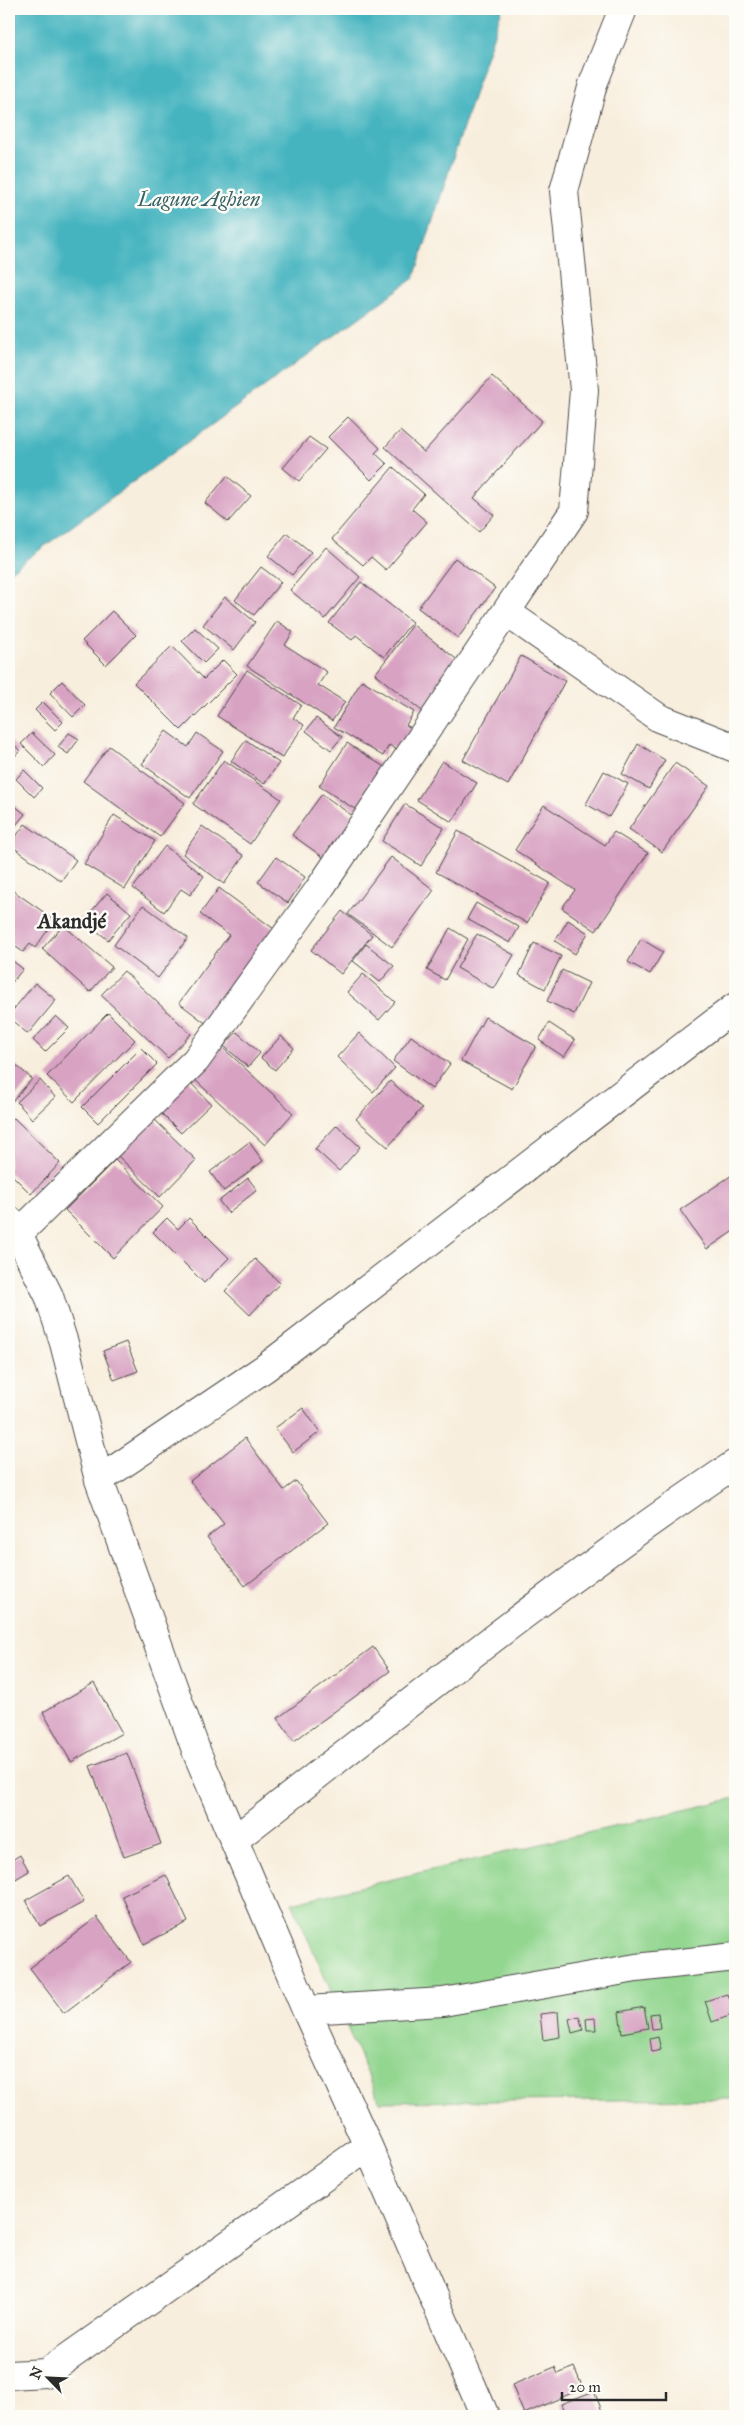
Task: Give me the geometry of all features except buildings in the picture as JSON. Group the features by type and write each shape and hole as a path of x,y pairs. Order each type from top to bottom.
{"street":[{"path":"485,2416 368,2146 306,2010 197,1753 99,1480 64,1343 49,1296 14,1227 196,1060 318,890 574,511 584,390 564,190 593,84 623,9"},
{"path":"506,612 659,718 735,748"},
{"path":"99,1480 265,1368 735,1007"},
{"path":"234,1840 568,1581 663,1512 735,1464"},
{"path":"306,2010 443,2002 636,1968 735,1957"},
{"path":"9,2374 46,2373 368,2146"}],"green space":[{"path":"735,1798 735,2099 380,2102 292,1903"}],"water":[{"name":"Lagune Aghien","path":"9,9 502,9 414,278 9,572"}],"district":[{"name":"Akandjé","path":"72,921"}]}
